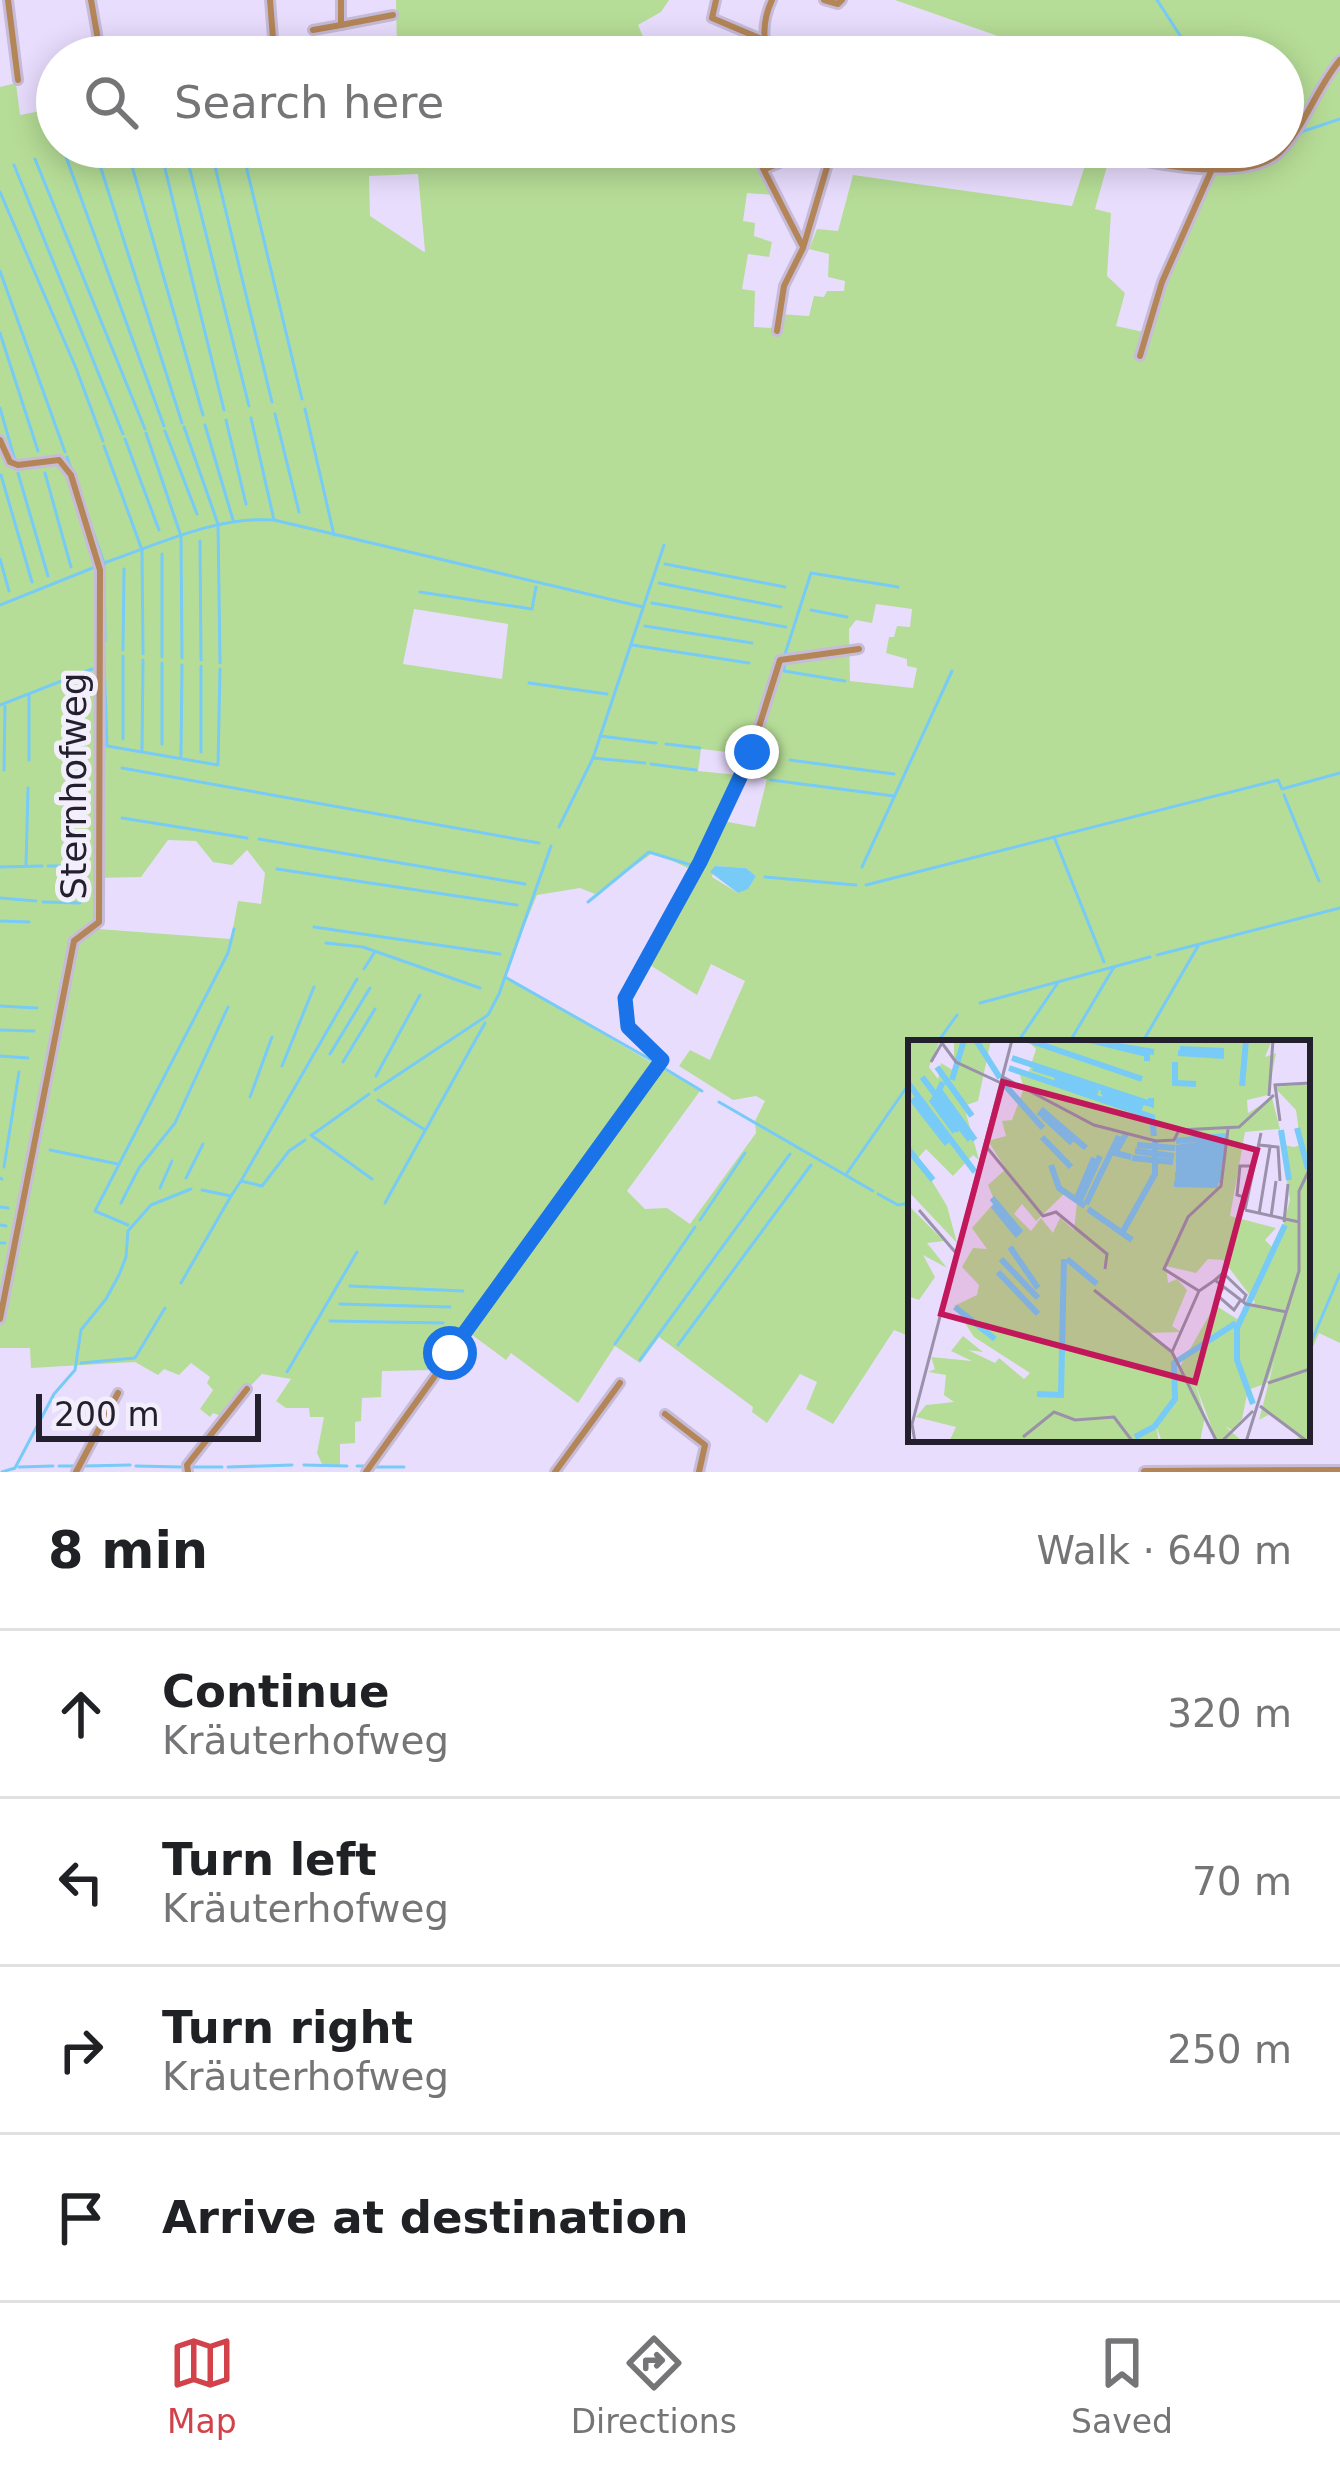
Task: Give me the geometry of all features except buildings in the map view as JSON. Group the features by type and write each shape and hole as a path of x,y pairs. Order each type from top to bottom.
{"street":[{"path":"8,0 18,80"},
{"path":"92,0 97,36"},
{"path":"270,0 273,36"},
{"path":"341,0 341,25"},
{"path":"716,0 712,18 755,36"},
{"path":"764,36 765,15 772,0"},
{"path":"824,0 838,4 842,0"},
{"path":"313,30 393,15"},
{"path":"1304,117 1340,60"},
{"path":"777,331 784,286 803,248 827,168"},
{"path":"1140,356 1162,282 1213,168 1246,168"},
{"path":"766,169 803,248"},
{"name":"Sternhofweg","path":"0,440 10,462 18,466 58,460 71,475 100,570 102,747 99,922 74,940 0,1319"},
{"path":"366,1472 662,1060 628,1027 625,998 700,862 752,752 779,660 860,649"},
{"path":"555,1472 620,1383"},
{"path":"188,1472 187,1465 247,1389"},
{"path":"76,1472 118,1394"},
{"path":"665,1414 704,1445 698,1472"},
{"path":"1145,1472 1340,1471"}],"green space":[{"path":"396,0 669,0 661,12 638,25 643,36 397,36"},
{"path":"895,0 1340,0 1340,1343 1319,1333 1310,1354 1310,1040 908,1040 908,1336 894,1330 833,1424 806,1409 817,1382 800,1374 767,1423 752,1412 753,1407 659,1337 640,1363 615,1346 578,1403 511,1353 506,1360 464,1329 434,1370 382,1371 381,1397 362,1398 355,1443 340,1444 340,1465 322,1464 317,1453 324,1417 310,1417 309,1408 286,1408 276,1401 291,1379 262,1374 221,1416 213,1413 210,1417 200,1409 213,1390 207,1383 210,1377 191,1363 179,1375 164,1369 158,1375 135,1362 31,1368 30,1348 0,1348 0,87 16,83 20,115 36,112 36,168 760,168 774,195 747,193 743,221 755,223 754,236 772,242 769,257 748,254 742,289 755,291 754,327 773,328 779,314 809,316 814,296 844,291 845,281 828,277 829,254 809,249 817,229 838,231 853,175 1072,206 1084,168 1106,168 1095,209 1111,213 1107,276 1125,293 1116,326 1144,332 1208,168 1304,168 1304,36 998,36","holes":["418,174 425,251 424,252 370,216 369,176","876,604 912,609 910,627 897,626 886,653 907,659 907,666 917,668 913,688 850,681 849,629 856,620 872,623","414,609 508,624 502,679 403,664","701,749 752,755 742,775 767,779 755,827 717,820 738,775 698,771","168,840 196,841 213,862 232,865 247,850 265,873 261,904 238,901 231,939 86,928 93,920 95,878 141,877","654,852 698,873 650,965 697,995 711,964 745,981 710,1060 690,1050 679,1066 733,1100 756,1096 765,1101 755,1121 756,1133 690,1224 667,1208 645,1209 627,1191 700,1091 504,976 537,895 580,888 595,894","715,866 746,868 756,876 738,893 712,877"]}],"water":[{"path":"715,866 746,868 756,876 748,889 738,893 710,872"}],"waterway":[{"path":"1157,0 1180,36"},
{"path":"1304,131 1340,119"},
{"path":"14,165 123,434"},
{"path":"39,168 145,429"},
{"path":"70,168 164,426"},
{"path":"101,168 182,423"},
{"path":"133,168 203,415"},
{"path":"165,168 224,410"},
{"path":"190,168 249,406"},
{"path":"215,168 272,402"},
{"path":"247,168 302,399"},
{"path":"0,192 103,441"},
{"path":"0,271 65,452"},
{"path":"0,333 38,451"},
{"path":"0,408 14,457"},
{"path":"305,409 334,535"},
{"path":"275,414 299,512"},
{"path":"251,418 274,520"},
{"path":"226,420 246,504"},
{"path":"205,425 233,520"},
{"path":"184,427 218,524 220,663"},
{"path":"165,431 197,514"},
{"path":"146,433 181,536 182,658"},
{"path":"125,439 159,530"},
{"path":"104,446 142,550 143,654"},
{"path":"67,457 104,563 105,641"},
{"path":"18,473 48,576"},
{"path":"45,473 71,567"},
{"path":"1,475 32,582"},
{"path":"104,563 209,527 274,520 643,607"},
{"path":"200,541 201,660"},
{"path":"559,827 593,758 664,545"},
{"path":"162,554 162,657"},
{"path":"0,559 9,591"},
{"path":"0,605 95,567 95,563"},
{"path":"665,564 785,587"},
{"path":"123,650 124,569"},
{"path":"785,654 811,573 898,587"},
{"path":"659,583 781,607"},
{"path":"420,592 532,609 536,587"},
{"path":"652,603 786,627"},
{"path":"811,610 847,617"},
{"path":"645,626 752,643"},
{"path":"632,645 749,663"},
{"path":"123,656 123,739"},
{"path":"104,659 107,746 218,765 220,669"},
{"path":"142,750 143,660"},
{"path":"162,663 162,744"},
{"path":"784,664 784,671 845,681"},
{"path":"181,756 182,665"},
{"path":"201,666 201,752"},
{"path":"0,705 92,669"},
{"path":"862,867 952,671"},
{"path":"529,683 607,694"},
{"path":"29,696 29,760"},
{"path":"4,770 5,706"},
{"path":"600,736 656,743"},
{"path":"666,744 700,748"},
{"path":"593,758 645,763"},
{"path":"790,760 894,774"},
{"path":"651,764 696,770"},
{"path":"122,768 539,843"},
{"path":"866,885 1278,780 1282,789 1340,773"},
{"path":"771,780 894,796"},
{"path":"26,866 28,788"},
{"path":"1284,795 1319,881"},
{"path":"122,818 247,838"},
{"path":"1054,837 1104,962"},
{"path":"259,839 525,884"},
{"path":"375,1090 488,1015 551,846"},
{"path":"588,902 649,852 694,866"},
{"path":"0,867 42,866"},
{"path":"48,866 67,866"},
{"path":"74,866 82,866"},
{"path":"277,869 517,905"},
{"path":"765,877 856,885"},
{"path":"0,898 36,901"},
{"path":"43,902 80,903"},
{"path":"1157,955 1340,908"},
{"path":"0,921 29,922"},
{"path":"314,927 500,954"},
{"path":"128,1225 95,1211 228,953 234,929"},
{"path":"326,943 363,947 480,988"},
{"path":"1144,1040 1198,946"},
{"path":"364,969 374,953"},
{"path":"980,1003 1150,957"},
{"path":"1071,1040 1114,967"},
{"path":"505,977 653,1061"},
{"path":"241,1181 357,979"},
{"path":"1019,1040 1057,984"},
{"path":"282,1066 314,987"},
{"path":"330,1054 370,988"},
{"path":"376,1076 420,995"},
{"path":"0,1006 37,1008"},
{"path":"121,1203 139,1168 175,1123 228,1007"},
{"path":"343,1062 375,1009"},
{"path":"939,1040 957,1015"},
{"path":"385,1203 485,1023"},
{"path":"0,1030 34,1031"},
{"path":"250,1097 272,1037"},
{"path":"0,1056 28,1058"},
{"path":"662,1067 702,1091"},
{"path":"4,1167 19,1072"},
{"path":"847,1173 908,1085"},
{"path":"312,1135 369,1094"},
{"path":"378,1100 425,1130"},
{"path":"719,1102 873,1191"},
{"path":"311,1135 372,1179"},
{"path":"202,1190 231,1196 241,1181 262,1186 289,1151 305,1140"},
{"path":"186,1178 203,1144"},
{"path":"50,1150 118,1164"},
{"path":"700,1220 745,1153"},
{"path":"640,1360 790,1154"},
{"path":"160,1188 172,1161"},
{"path":"678,1345 811,1165"},
{"path":"2,1472 15,1468 54,1394 75,1370 81,1330 119,1275 128,1231 151,1205 191,1189"},
{"path":"878,1194 898,1205 908,1203"},
{"path":"181,1283 231,1196"},
{"path":"0,1207 8,1208"},
{"path":"0,1225 6,1226"},
{"path":"615,1344 695,1227"},
{"path":"0,1243 5,1243"},
{"path":"287,1372 357,1252"},
{"path":"1310,1345 1340,1274"},
{"path":"350,1286 463,1291"},
{"path":"340,1304 450,1307"},
{"path":"81,1363 135,1358 165,1308"},
{"path":"330,1321 443,1323"},
{"path":"84,1466 130,1465"},
{"path":"228,1467 292,1465"},
{"path":"304,1465 347,1466"},
{"path":"19,1467 53,1466"},
{"path":"59,1466 73,1466"},
{"path":"136,1466 182,1467"},
{"path":"357,1466 365,1466"},
{"path":"190,1467 222,1467"},
{"path":"373,1467 404,1467"}],"route":[{"path":"450,1353 662,1060 628,1027 625,998 700,862 752,752"}]}
